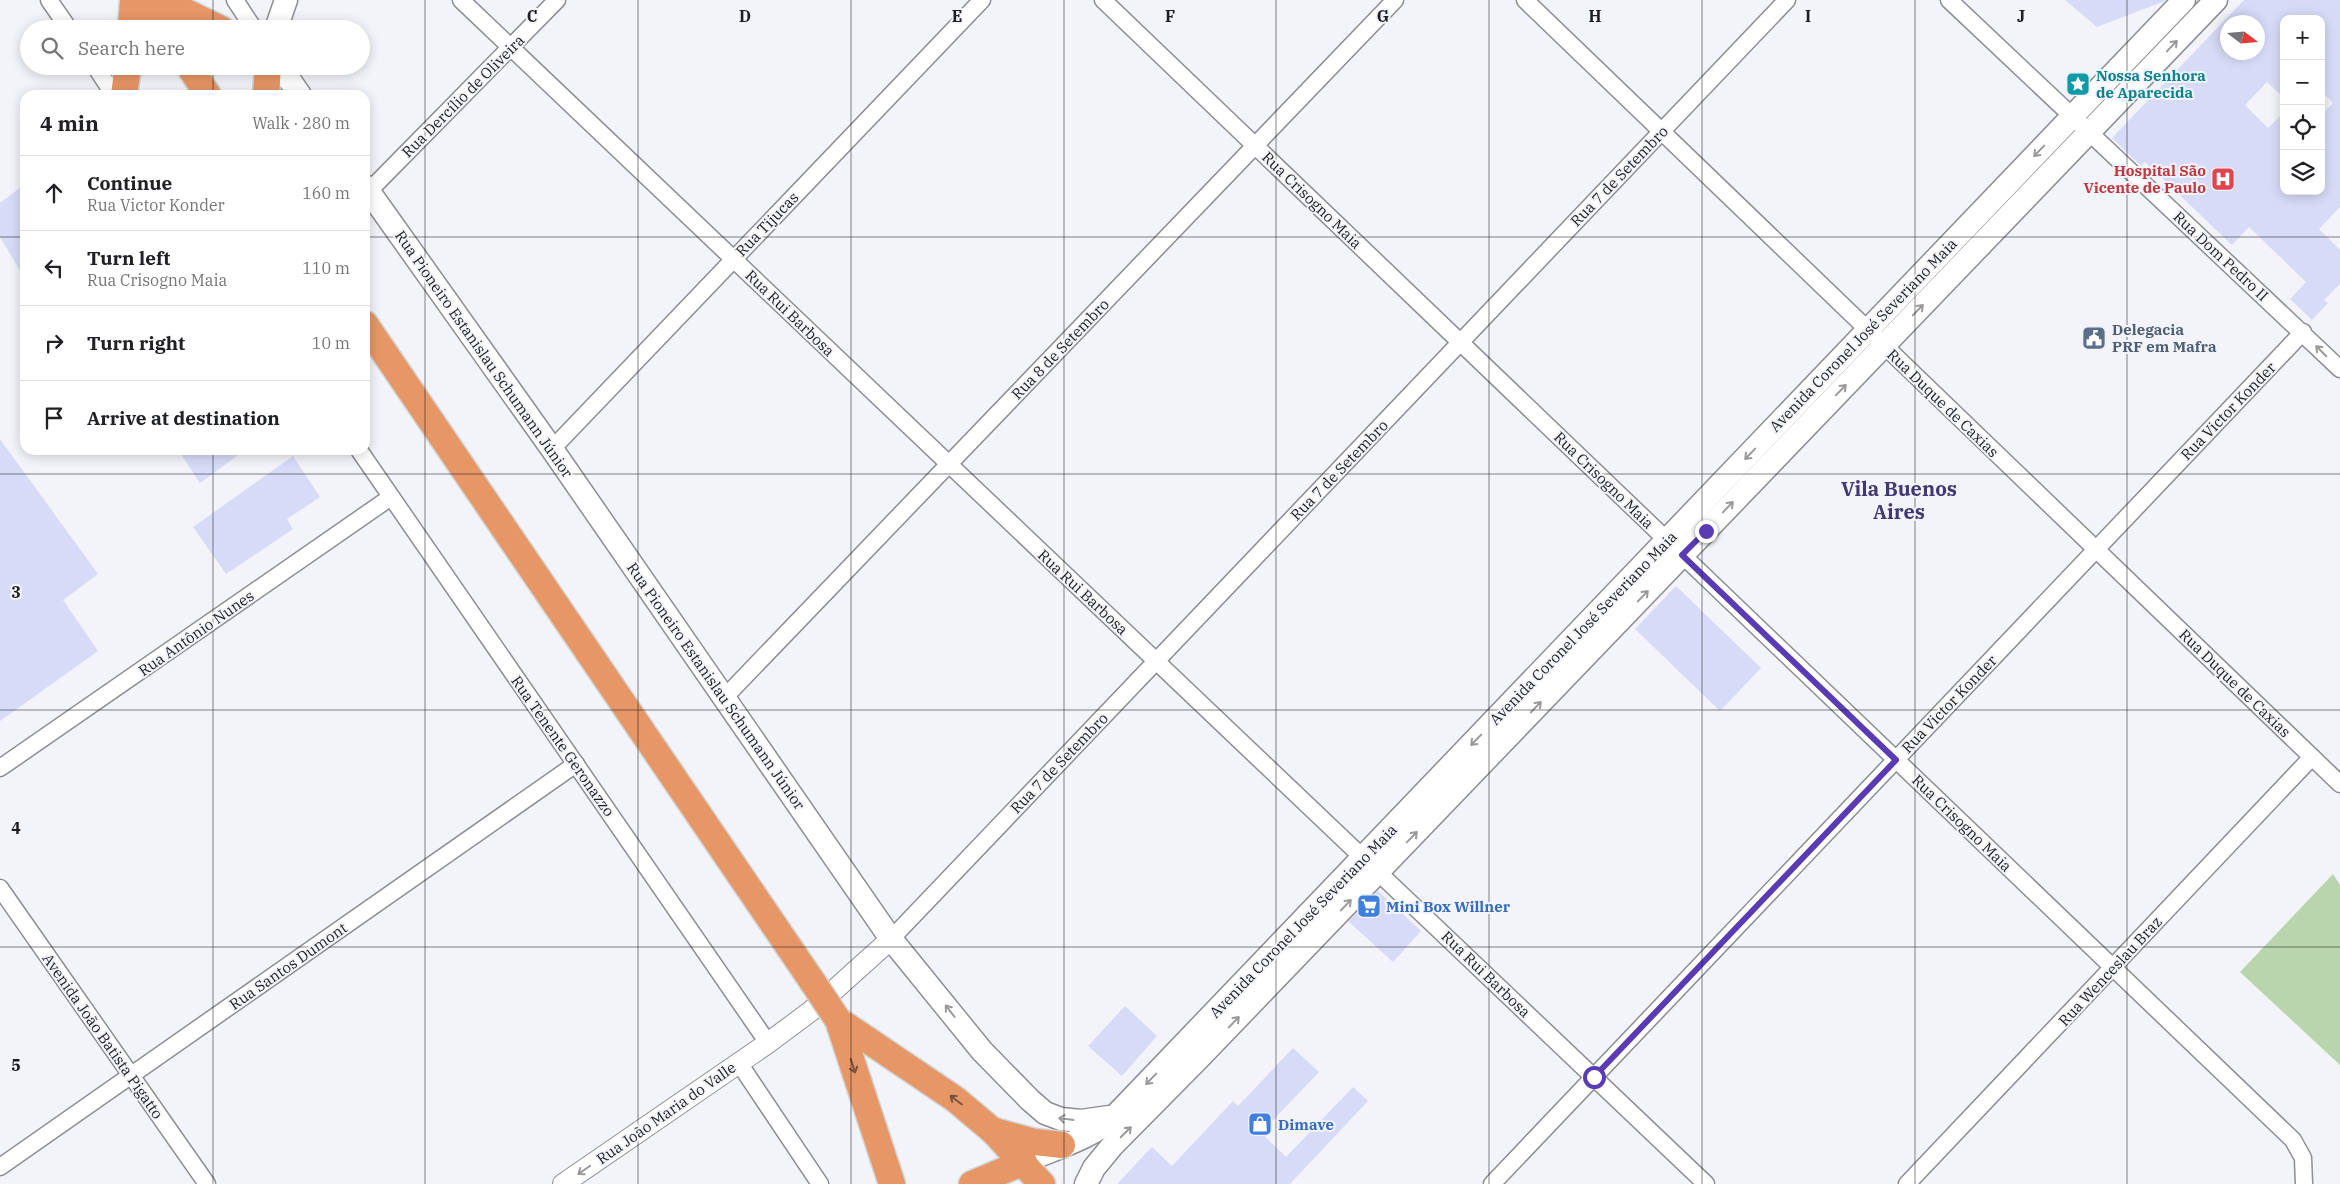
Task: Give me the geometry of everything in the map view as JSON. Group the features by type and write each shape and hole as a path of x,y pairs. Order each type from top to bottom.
{"highway":[{"path":"131,20 132,0"},
{"path":"144,0 157,20"},
{"path":"162,0 203,20"},
{"path":"125,90 127,75"},
{"path":"195,75 205,90"},
{"path":"266,90 267,75"},
{"path":"370,331 838,1020 892,1184"},
{"path":"838,1020 955,1099 993,1131 1024,1162 1042,1184"},
{"path":"993,1131 1035,1142 1062,1145"},
{"path":"972,1184 1024,1162"}],"main road":[{"path":"279,20 286,0"},
{"name":"Avenida Coronel José Severiano Maia","path":"1675,548 1868,330 2184,0"},
{"name":"Avenida Coronel José Severiano Maia","path":"1086,1184 1094,1168 1112,1146 1370,865 1675,548 1884,345 2216,0"},
{"path":"286,75 297,90"},
{"name":"Rua Pioneiro Estanislau Schumann Júnior","path":"370,193 552,449 891,939 982,1051 1030,1100 1046,1113 1061,1119 1081,1121 1115,1116"},
{"name":"Avenida Coronel José Severiano Maia","path":"1024,1162 1107,1124 1370,865"}],"street":[{"path":"49,0 63,20"},
{"path":"235,0 248,20"},
{"name":"Rua Rui Barbosa","path":"461,0 1706,1184"},
{"name":"Rua Dercílio de Oliveira","path":"370,186 511,48 557,0"},
{"name":"Rua Tijucas","path":"552,449 982,0"},
{"name":"Rua Crisogno Maia","path":"1103,0 2293,1140 2303,1158 2305,1181"},
{"name":"Rua 8 de Setembro","path":"724,698 1395,0"},
{"name":"Rua Duque de Caxias","path":"1525,0 2340,784"},
{"name":"Rua 7 de Setembro","path":"891,939 1787,0"},
{"name":"Rua Dom Pedro II","path":"1949,0 2303,332 2340,369"},
{"path":"100,75 111,90"},
{"name":"Rua Victor Konder","path":"1492,1184 2303,332"},
{"name":"Rua Tenente Geronazzo","path":"362,455 768,1043"},
{"name":"Rua Antônio Nunes","path":"0,768 391,497"},
{"name":"Rua Wenceslau Braz","path":"1908,1184 2312,757"},
{"name":"Rua Santos Dumont","path":"0,1167 576,764"},
{"name":"Avenida João Batista Pigatto","path":"0,888 207,1184"},
{"name":"Rua João Maria do Valle","path":"563,1184 768,1043 811,1010 891,939"},
{"path":"739,1063 820,1184"}],"green space":[{"path":"2333,874 2340,885 2340,1065 2240,972"}],"building":[{"path":"2065,0 2165,0 2165,1 2097,27"},
{"name":"Hospital São Vicente de Paulo","path":"2244,0 2340,0 2340,207 2319,229 2340,250 2340,284 2324,300 2328,303 2312,320 2290,299 2306,282 2249,227 2232,245 2145,162 2141,166 2112,138 2220,25 2220,60 2265,60 2265,15 2230,15"},
{"path":"20,188 20,271 0,237 0,203"},
{"path":"0,439 98,574 63,600 98,651 0,721"},
{"path":"181,455 238,455 200,483"},
{"path":"293,456 320,497 287,519 293,529 226,574 193,527"},
{"path":"1676,586 1761,668 1720,711 1635,629"},
{"path":"1378,891 1421,931 1393,962 1348,921"},
{"path":"1125,1006 1157,1036 1122,1076 1088,1046"},
{"path":"1293,1048 1319,1072 1261,1133 1286,1157 1353,1087 1368,1101 1290,1184 1117,1184 1152,1147 1172,1166 1233,1101 1238,1106"}],"place":[{"name":"Nossa Senhora de Aparecida","path":"2078,84"},
{"name":"Hospital São Vicente de Paulo","path":"2223,179"},
{"name":"Delegacia PRF em Mafra","path":"2094,338"},
{"name":"Mini Box Willner","path":"1369,906"},
{"name":"Dimave","path":"1260,1124"}],"district":[{"name":"Vila Buenos Aires","path":"1899,500"}],"route":[{"path":"1594,1077 1896,760 1682,555 1706,531"}]}
